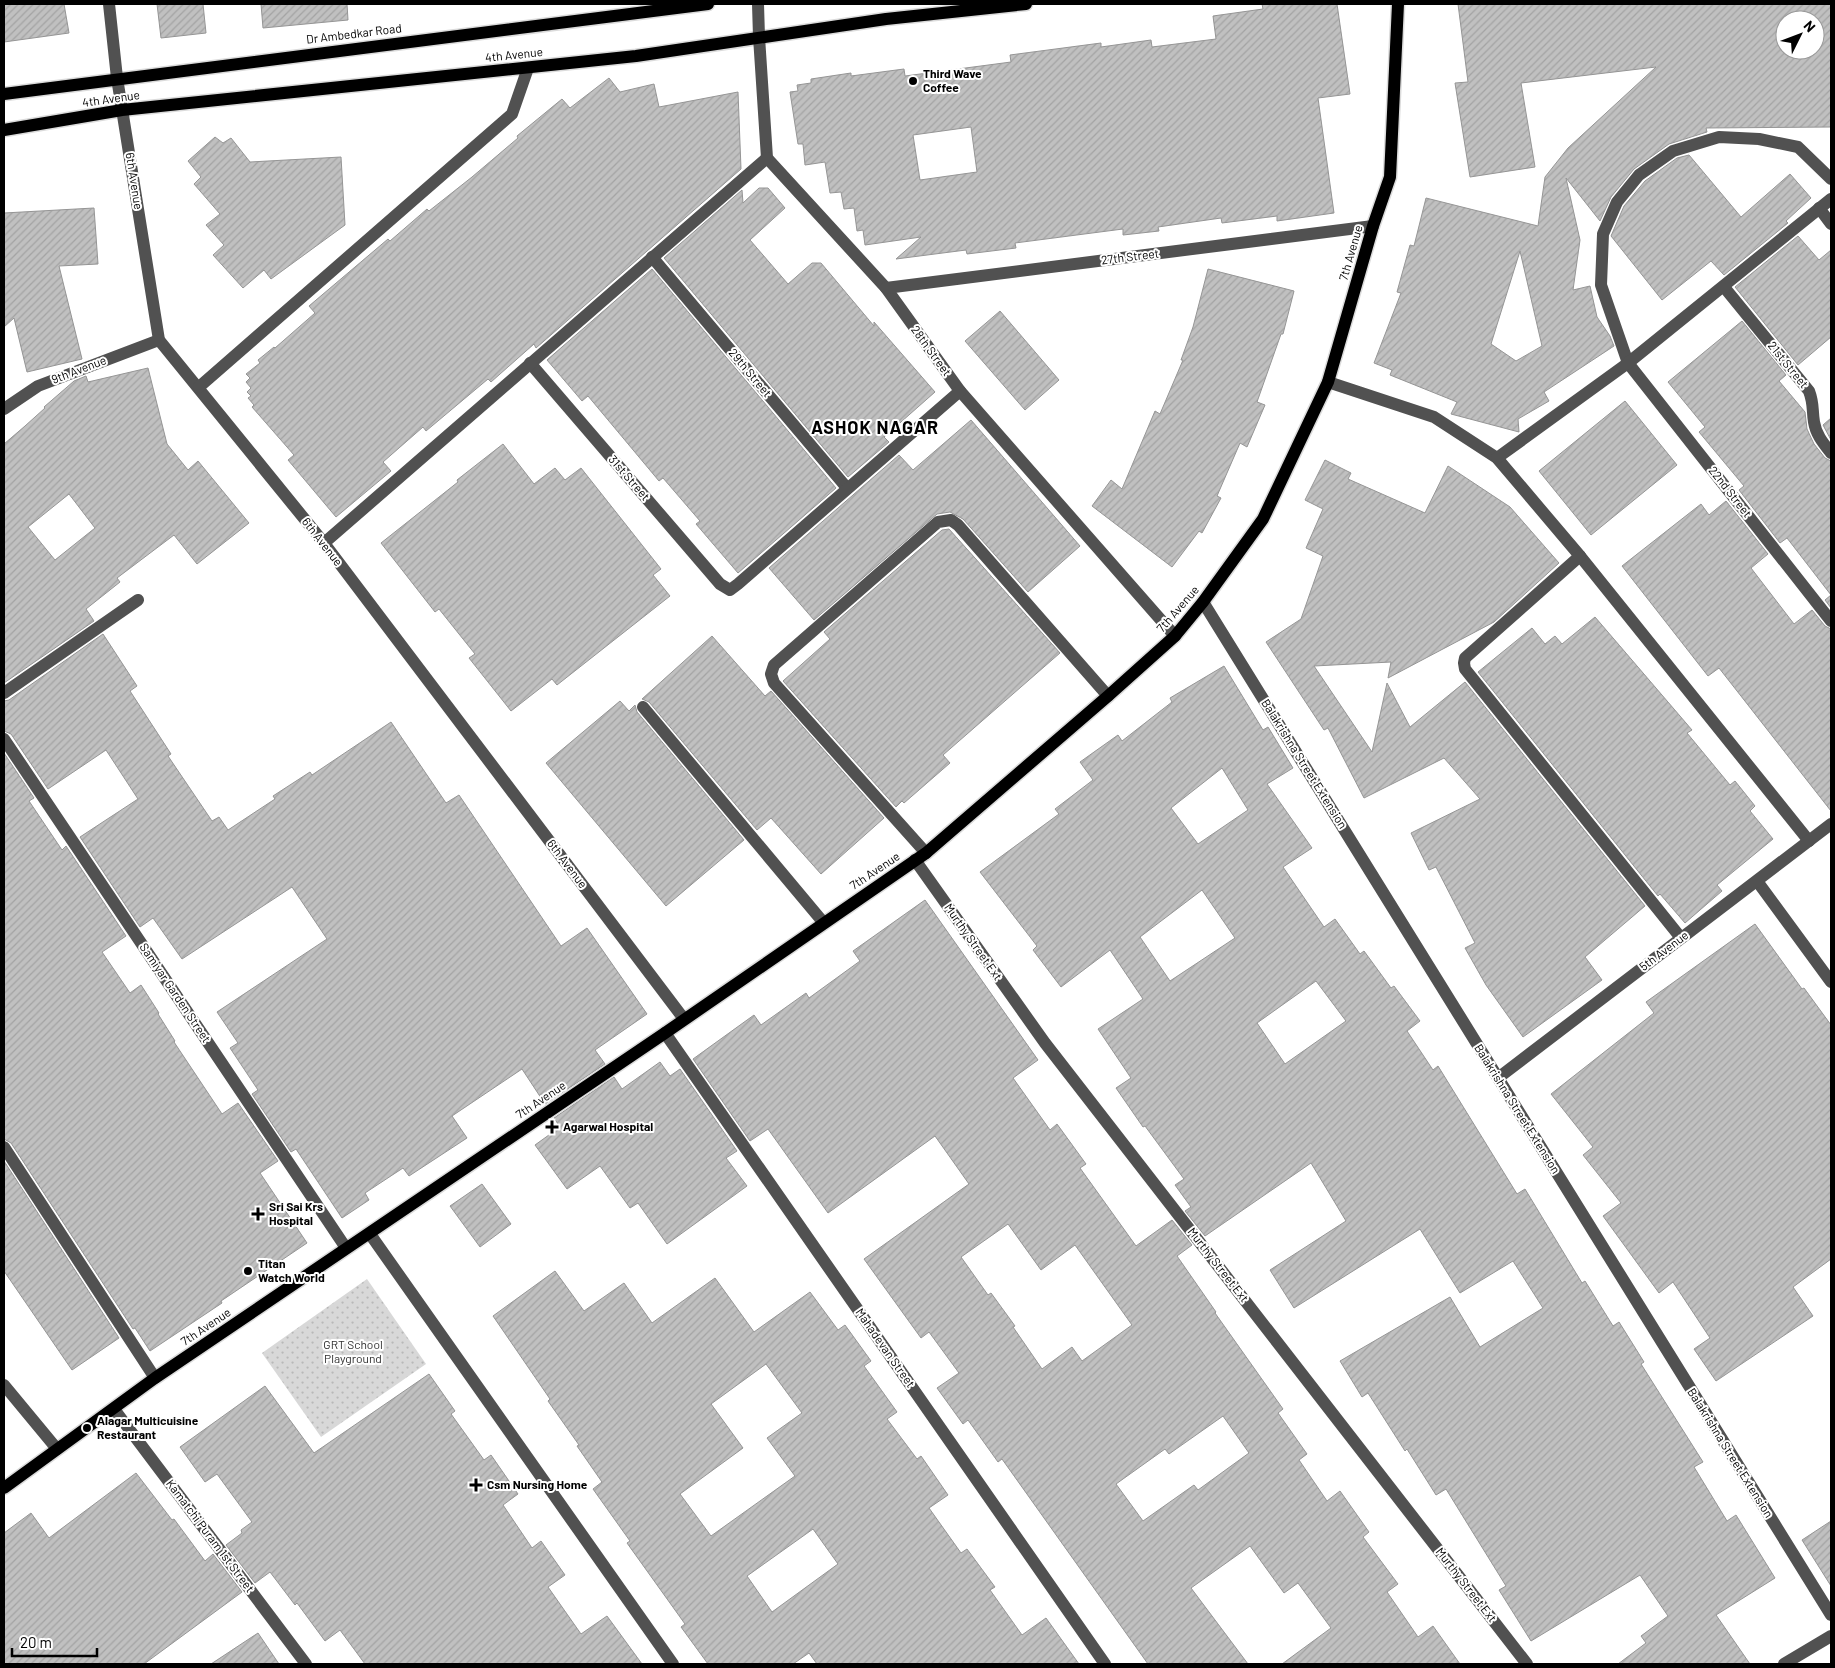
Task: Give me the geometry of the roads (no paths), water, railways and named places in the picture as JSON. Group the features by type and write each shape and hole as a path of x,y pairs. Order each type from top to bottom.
{"main road":[{"name":"Dr Ambedkar Road","path":"4,94 117,78 708,4"},
{"name":"4th Avenue","path":"4,130 122,110 636,56 886,19 1026,4"},
{"name":"7th Avenue","path":"4,1488 155,1378 665,1033 921,856 1108,696 1174,636 1203,602 1263,519 1328,382 1373,226 1390,177 1398,4"}],"street":[{"name":"6th Avenue","path":"108,4 117,78 159,340 324,544 684,1019"},
{"path":"324,544 767,158 758,4"},
{"path":"199,388 512,114 528,68"},
{"name":"22nd Street","path":"1831,179 1798,147 1759,139 1719,137 1673,150 1639,175 1618,202 1603,234 1601,285 1628,363 1831,621"},
{"name":"28th Street","path":"767,158 886,288 960,391 1174,636"},
{"path":"1497,458 1628,363 1831,199"},
{"path":"1819,208 1831,224"},
{"name":"27th Street","path":"886,288 1373,226"},
{"name":"29th Street","path":"652,257 847,488"},
{"name":"21st Street","path":"1724,286 1809,391 1814,404 1814,423 1819,439 1831,453"},
{"name":"9th Avenue","path":"4,409 38,386 159,340"},
{"name":"31st Street","path":"530,363 720,584 730,590 847,488"},
{"path":"1328,382 1434,417 1497,458 1580,556 1809,842"},
{"path":"847,488 960,391"},
{"name":"Murthy Street Ext","path":"1108,696 958,525 951,520 938,522 774,665 771,674 774,683 921,856 1045,1043 1527,1664"},
{"path":"1580,556 1465,658 1465,669 1681,938"},
{"path":"4,694 138,600"},
{"name":"Balakrishna Street Extension","path":"1203,602 1831,1615"},
{"path":"643,707 824,922"},
{"name":"Samiyar Garden Street","path":"4,739 346,1248"},
{"name":"5th Avenue","path":"1498,1078 1831,824"},
{"path":"1757,881 1831,982"},
{"name":"Mahadevan Street","path":"665,1033 1105,1664"},
{"path":"4,1146 155,1378"},
{"path":"370,1234 673,1664"},
{"path":"4,1385 57,1449"},
{"name":"Kamatchi Puram 1st Street","path":"114,1408 306,1664"},
{"path":"1784,1664 1831,1636"}],"place":[{"name":"Third Wave Coffee","path":"913,81"},
{"name":"Agarwal Hospital","path":"552,1127"},
{"name":"Sri Sai Krs Hospital","path":"258,1214"},
{"name":"Titan Watch World","path":"248,1271"},
{"name":"Alagar Multicuisine Restaurant","path":"87,1428"},
{"name":"Csm Nursing Home","path":"476,1485"}],"district":[{"name":"ASHOK NAGAR","path":"875,428"}],"park label":[{"name":"GRT School Playground","path":"353,1352"}]}
